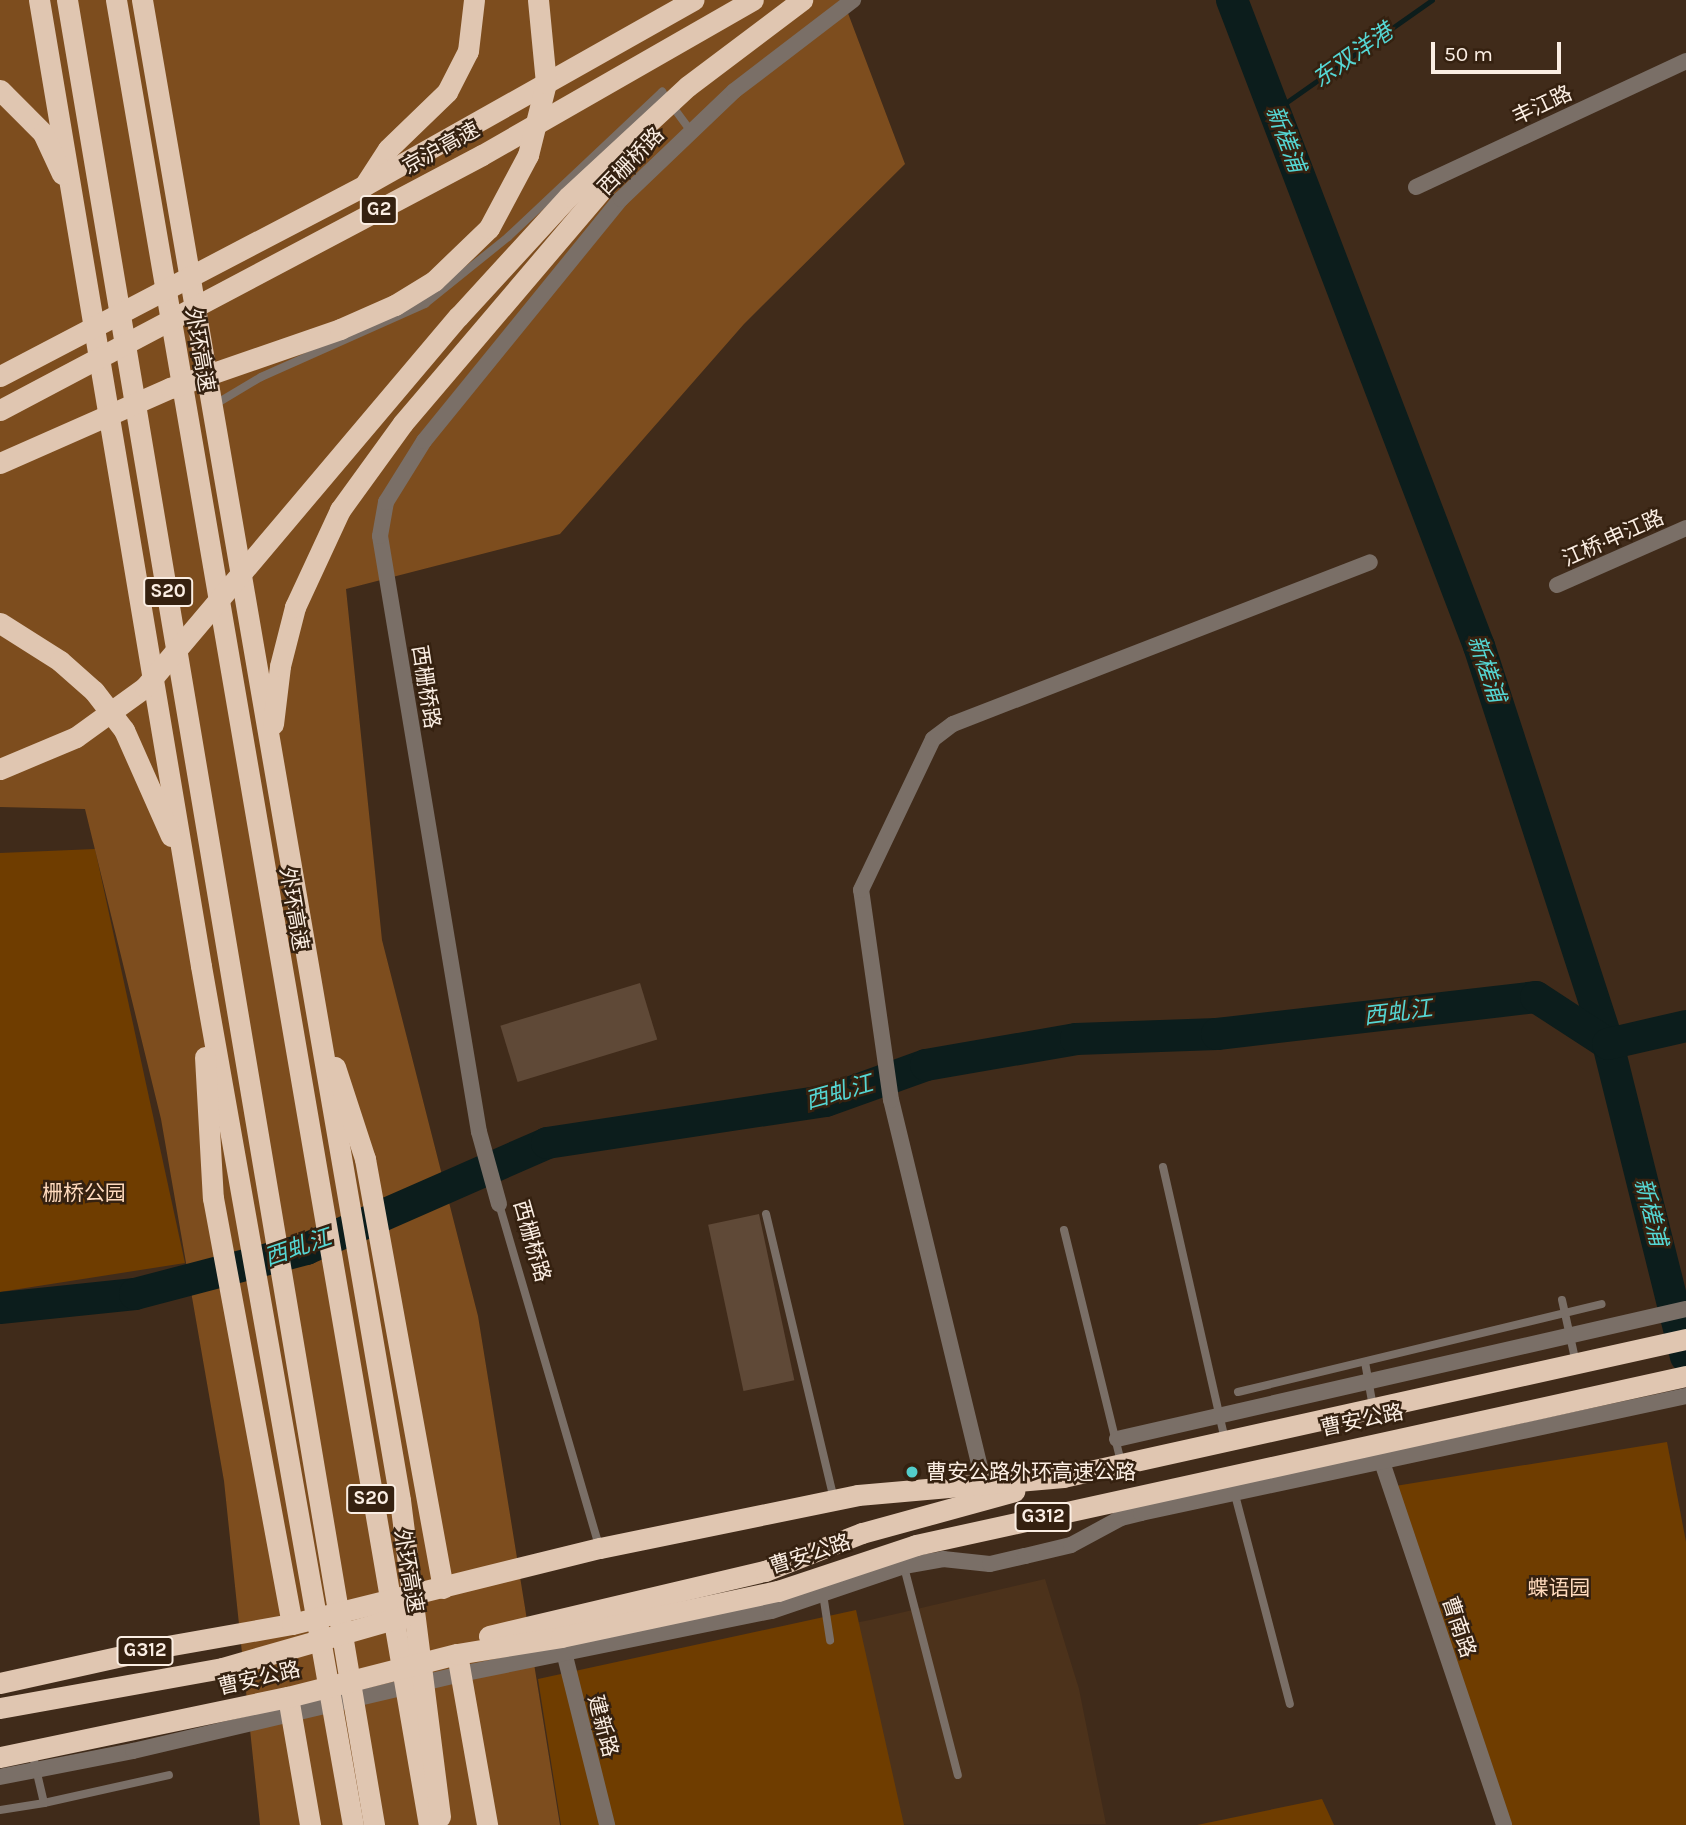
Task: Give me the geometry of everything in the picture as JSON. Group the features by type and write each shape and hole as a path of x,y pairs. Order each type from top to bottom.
{"highway":[{"path":"39,0 201,967 353,1825"},
{"name":"S20","path":"67,0 374,1825"},
{"name":"外环高速","path":"116,0 314,1172 429,1825"},
{"path":"142,0 400,1500 441,1825"},
{"path":"148,35 149,0"},
{"path":"365,185 388,149 447,92 468,51 474,0"},
{"path":"0,463 170,388 340,329 395,306 434,281 489,228 528,155 546,83 538,0"},
{"name":"京沪高速","path":"6,370 365,185 693,0"},
{"name":"京沪高速","path":"0,410 482,155 753,0"},
{"path":"272,761 279,666 295,607 323,540 364,474 453,362 637,149 753,42 804,0"},
{"path":"0,769 76,737 145,687 433,345 568,197 688,86 804,0"},
{"path":"0,90 43,133 61,171 80,233"},
{"path":"0,623 60,661 94,691 124,730 184,866"},
{"path":"201,967 212,1198 292,1625 430,1649 459,1664 486,1825"},
{"path":"0,1708 222,1668 410,1614 443,1588 365,1159 313,1001"},
{"name":"曹安公路","path":"0,1683 167,1646 292,1625 600,1548 834,1499 913,1487 1063,1477 1121,1462 1686,1339"},
{"name":"G312","path":"1636,1397 1686,1376"},
{"name":"曹安公路","path":"0,1757 35,1761 459,1664 562,1646 778,1591 821,1586 902,1558 1232,1484 1378,1442 1636,1397"},
{"path":"310,1825 289,1705 312,1680 430,1649 765,1572 862,1533 1063,1477"}],"street":[{"name":"西栅桥路","path":"499,1204 479,1132 380,536 386,502 424,441 621,199 690,130 853,0"},
{"name":"丰江路","path":"1416,187 1686,61"},
{"name":"江桥·申江路","path":"1557,585 1686,528"},
{"path":"984,1484 891,1100 861,890 933,739 953,724 1370,562"},
{"path":"1116,1439 1686,1309"},
{"path":"902,1558 989,1564 1071,1545 1121,1518 1232,1484 1381,1464 1636,1397 1686,1396"},
{"name":"曹南路","path":"1378,1442 1381,1464 1504,1825"},
{"name":"建新路","path":"562,1646 607,1825"},
{"path":"0,1777 35,1761"}],"lane":[{"path":"211,407 261,377 425,304 508,237 662,92 690,130"},
{"path":"1163,1167 1225,1439"},
{"name":"西栅桥路","path":"499,1204 600,1548"},
{"path":"766,1214 834,1499"},
{"path":"1064,1230 1121,1462"},
{"path":"1562,1300 1576,1363"},
{"path":"1238,1392 1602,1304"},
{"path":"1365,1362 1373,1407"},
{"path":"1232,1484 1290,1704"},
{"path":"902,1558 957,1775"},
{"path":"821,1586 830,1640"},
{"path":"35,1761 44,1803"},
{"path":"0,1810 44,1803 169,1774"}],"shaded area":[{"path":"0,0 843,0 905,164 744,324 560,534 346,589 382,940 478,1316 560,1825 260,1825 224,1481 161,1119 85,809 0,807"},
{"path":"1045,1579 1079,1689 1106,1824 616,1825 577,1677 870,1620"}],"green space":[{"name":"栅桥公园","path":"95,849 185,1263 0,1292 0,853"},
{"name":"蝶语园","path":"1667,1442 1686,1542 1686,1825 1508,1825 1389,1487"},
{"path":"856,1610 904,1825 561,1825 538,1679"},
{"path":"1322,1799 1334,1825 1197,1825"}],"building":[{"path":"640,983 657,1039 518,1082 500,1026"},
{"path":"759,1214 794,1380 743,1391 708,1225"}],"waterway":[{"name":"新槎浦","path":"1232,0 1479,646 1608,1044 1686,1356"},
{"name":"东双洋港","path":"1274,111 1432,0"},
{"name":"西虬江","path":"0,1308 135,1294 306,1249 547,1143 826,1101 926,1065 1076,1039 1217,1034 1536,997 1608,1044 1686,1026"}],"place":[{"name":"曹安公路外环高速公路","path":"912,1472"}]}
